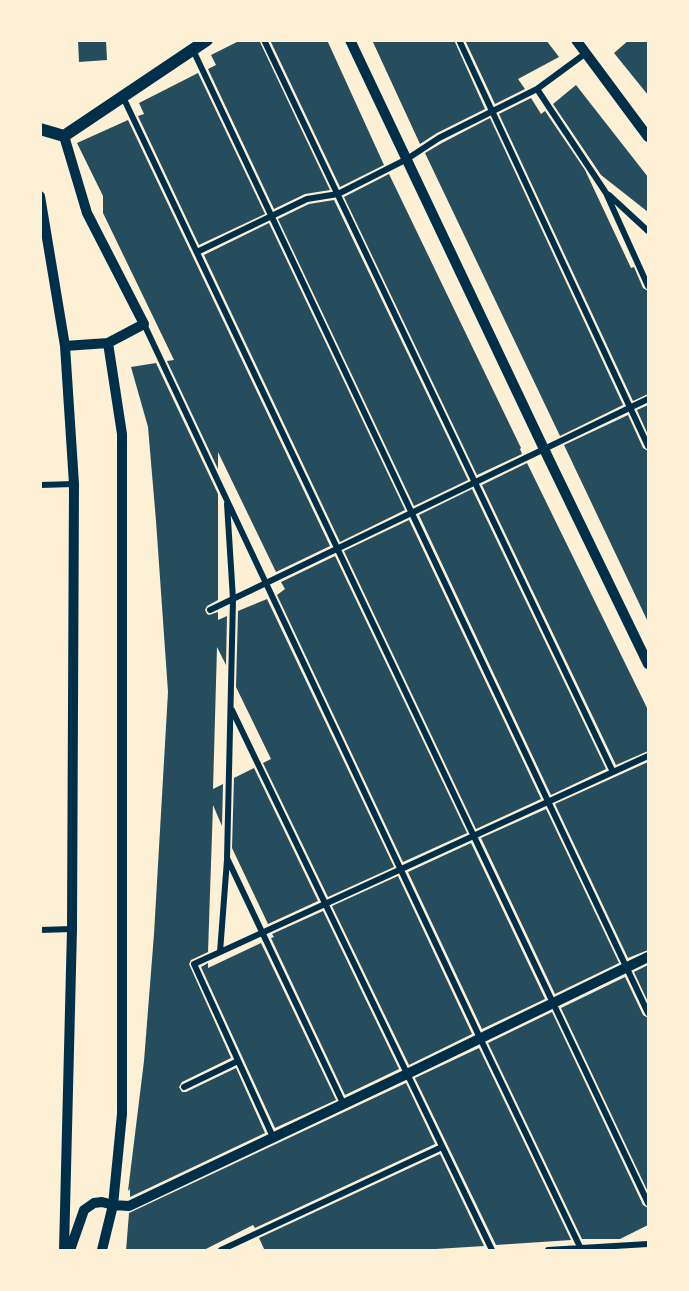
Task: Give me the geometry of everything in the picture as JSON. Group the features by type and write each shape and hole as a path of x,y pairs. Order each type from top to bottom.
{"main road":[{"path":"40,129 64,136 207,40"}],"street":[{"path":"264,40 613,772"},
{"path":"350,40 648,664"},
{"path":"459,40 648,446"},
{"path":"576,40 648,137"},
{"path":"193,50 648,1013"},
{"path":"197,252 307,199 338,194 407,159 439,138 537,89 587,53"},
{"path":"537,89 606,193 648,286"},
{"path":"123,97 648,1203"},
{"path":"64,136 87,213 144,324 581,1249"},
{"path":"606,193 648,231"},
{"path":"40,196 43,230 65,346 74,484 72,929 64,1251"},
{"path":"65,346 108,343 144,324"},
{"path":"102,1251 113,1205 122,1114 122,434 108,343"},
{"path":"210,610 648,399"},
{"path":"40,485 74,484"},
{"path":"220,952 228,858 233,599 227,500"},
{"path":"231,707 492,1251"},
{"path":"273,1137 194,964 648,756"},
{"path":"228,858 343,1103"},
{"path":"40,930 72,929"},
{"path":"70,1251 84,1210 93,1203 129,1206 648,957"},
{"path":"184,1087 238,1061"},
{"path":"221,1251 442,1148"},
{"path":"548,1251 648,1244"}],"building":[{"path":"78,40 106,40 107,60 79,62"},
{"path":"241,40 259,40 330,190 305,194 274,209 208,69 216,65 211,55"},
{"path":"270,40 327,40 384,165 340,187"},
{"path":"372,40 454,40 485,109 420,144"},
{"path":"465,40 546,40 559,57 518,79 525,89 495,104"},
{"path":"629,40 648,40 648,95 614,53"},
{"path":"198,73 265,214 199,245 138,116 144,114 139,103"},
{"path":"576,85 648,177 648,212 601,175 553,104"},
{"path":"531,98 541,114 545,111 585,170 631,268 634,267 643,288 648,291 648,394 633,401 499,114"},
{"path":"490,118 623,405 560,436 425,153"},
{"path":"128,120 330,546 276,572 218,452 218,469 167,361 174,360 103,213 103,196 77,143"},
{"path":"389,174 521,448 522,454 477,475 344,197"},
{"path":"334,200 468,480 414,506 278,219 309,204"},
{"path":"269,223 405,510 340,542 204,255"},
{"path":"156,363 218,494 218,600 207,606 205,610 209,615 218,612 218,620 227,616 226,665 217,647 213,789 223,784 222,826 213,805 208,952 191,960 189,964 231,1058 182,1082 179,1087 182,1092 186,1092 236,1068 265,1133 130,1197 130,1189 128,1191 144,1061 154,934 168,692 148,427 131,367"},
{"path":"648,405 648,435 637,410"},
{"path":"628,415 643,448 648,451 648,622 564,445"},
{"path":"527,463 648,710 648,751 616,765 482,485"},
{"path":"472,489 606,769 551,795 419,515"},
{"path":"409,520 541,799 476,829 344,551"},
{"path":"335,556 467,833 403,862 277,595 285,589 281,582"},
{"path":"267,599 394,867 328,897 263,763 271,759 236,687 238,611"},
{"path":"648,762 648,950 628,958 555,804"},
{"path":"254,768 318,901 268,924 232,848 234,778"},
{"path":"546,809 619,963 555,994 481,838"},
{"path":"471,843 545,999 482,1029 408,872"},
{"path":"398,876 472,1034 409,1065 332,906"},
{"path":"323,911 399,1069 345,1095 271,938 274,937 272,934"},
{"path":"261,943 336,1100 275,1128 201,967 208,963 208,968"},
{"path":"648,965 648,1002 634,972"},
{"path":"625,977 643,1015 648,1018 648,1192 561,1008"},
{"path":"552,1012 643,1205 648,1208 648,1225 620,1239 582,1239 488,1043"},
{"path":"479,1048 571,1240 496,1245 415,1078"},
{"path":"406,1083 435,1144 255,1228 253,1225 202,1251 126,1251 129,1213"},
{"path":"440,1154 484,1246 404,1251 265,1251 259,1238"}]}
